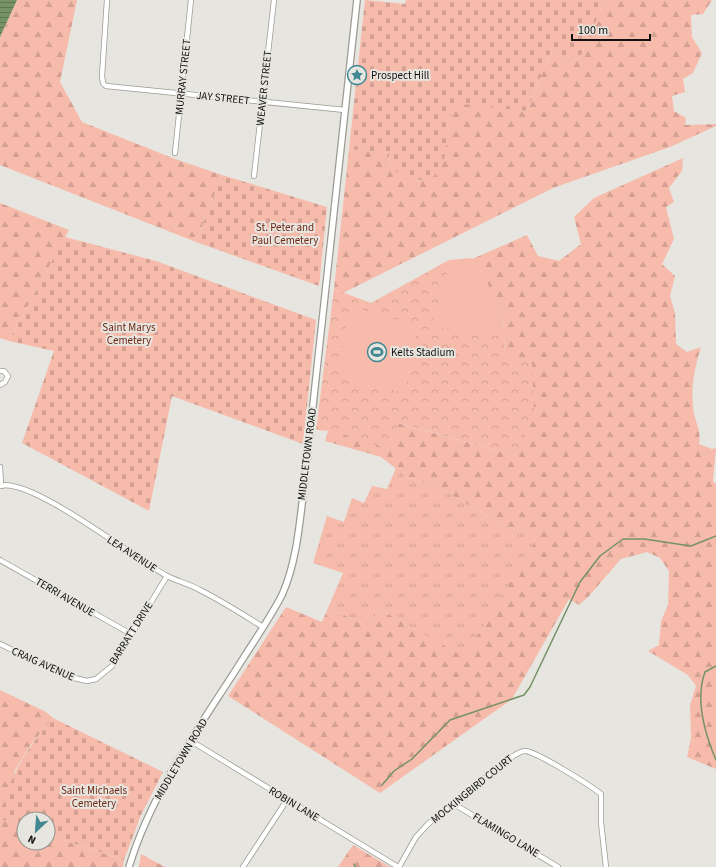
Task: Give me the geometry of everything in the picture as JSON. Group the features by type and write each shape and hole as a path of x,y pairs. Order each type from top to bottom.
{"street":[{"name":"JAY STREET","path":"107,0 102,76 103,83 106,86 118,89 345,110"},
{"name":"MURRAY STREET","path":"174,153 191,0"},
{"name":"WEAVER STREET","path":"254,176 274,0"},
{"name":"MIDDLETOWN ROAD","path":"130,867 145,822 191,742 263,628 282,595 287,581 299,531 357,0"},
{"path":"0,371 4,371 8,376 5,382 0,384"},
{"path":"0,467 0,486"},
{"name":"LEA AVENUE","path":"0,486 12,485 34,493 57,505 167,576 199,589 263,628"},
{"name":"TERRI AVENUE","path":"0,560 131,634"},
{"name":"BARRATT DRIVE","path":"87,681 100,677 112,666 167,576"},
{"name":"CRAIG AVENUE","path":"0,644 66,676 87,681"},
{"name":"ROBIN LANE","path":"191,742 399,867"},
{"name":"MOCKINGBIRD COURT","path":"399,867 421,831 507,760 522,751 527,751 543,759 601,794 601,822 606,867"},
{"path":"243,867 287,800"},
{"name":"FLAMINGO LANE","path":"454,804 558,867"}],"green space":[{"path":"17,0 77,0 60,82 82,122 175,159 222,175 196,242 0,165 0,37"},
{"path":"365,0 405,4 406,0 605,0 579,60 550,53 527,111 462,104 455,110 447,121 449,134 443,164 431,180 416,180 403,176 397,172 390,161 389,153 349,149"},
{"path":"605,0 712,0 703,14 691,15 692,37 702,53 693,73 683,79 685,92 672,96 674,111 686,118 685,125 716,124 716,126 670,147 553,188 343,293 334,289 349,149 389,153 392,164 398,172 420,181 449,134 447,121 462,103 527,111 550,53 579,60"},
{"path":"683,158 682,171 669,188 674,202 666,207 674,239 662,264 675,276 670,296 675,313 676,344 687,352 701,347 696,364 692,397 694,414 699,432 699,444 712,449 716,448 713,481 716,484 716,769 687,757 691,738 690,705 696,686 688,675 648,651 659,645 661,621 668,605 669,571 660,558 647,552 621,559 588,597 579,605 569,599 512,699 380,793 228,696 286,607 322,622 328,608 369,626 379,609 464,657 538,537 497,522 440,488 408,478 381,457 325,441 330,425 388,449 397,423 518,456 505,355 503,316 472,259 527,235 538,256 559,261 581,244 574,217 594,198"},
{"name":"St. Peter and Paul Cemetery","path":"222,175 327,207 319,286 196,242"},
{"path":"0,203 69,230 9,341 0,338"},
{"name":"Saint Marys Cemetery","path":"65,237 156,261 316,320 303,444 172,396 149,511 22,443 54,351 9,341"},
{"path":"471,258 489,286 503,319 505,355 532,363 534,410 518,456 398,423 388,449 331,431 316,430 334,289 371,303 449,260"},
{"path":"472,259 503,316 504,337 439,328 434,326 432,322 451,261"},
{"name":"Kelts Stadium","path":"350,306 418,326 405,393 337,378"},
{"path":"396,468 408,478 440,488 497,522 539,537 464,658 379,609 369,626 328,608 343,573 313,563 327,516 344,522 352,498 364,503 372,486 387,489"},
{"path":"0,690 46,712 53,718 30,746 15,770 3,820 16,824 16,851 56,851 56,838 124,860 123,867 0,867"},
{"name":"Saint Michaels Cemetery","path":"53,718 163,772 141,815 124,860 56,838 56,811 16,811 16,824 3,820 5,804 13,777 26,753"},
{"path":"353,845 390,867 338,867"},
{"path":"141,854 165,867 139,867"}],"shaded area":[{"path":"0,0 17,0 0,37"}],"waterway":[{"path":"382,785 394,771 412,759 450,720 524,695 530,687 580,582 600,556 623,539 644,539 691,546 716,536"},
{"path":"716,666 705,672 701,693 701,705 705,728 716,760"}],"place":[{"name":"Prospect Hill","path":"357,75"},
{"name":"Kelts Stadium","path":"377,352"}]}
